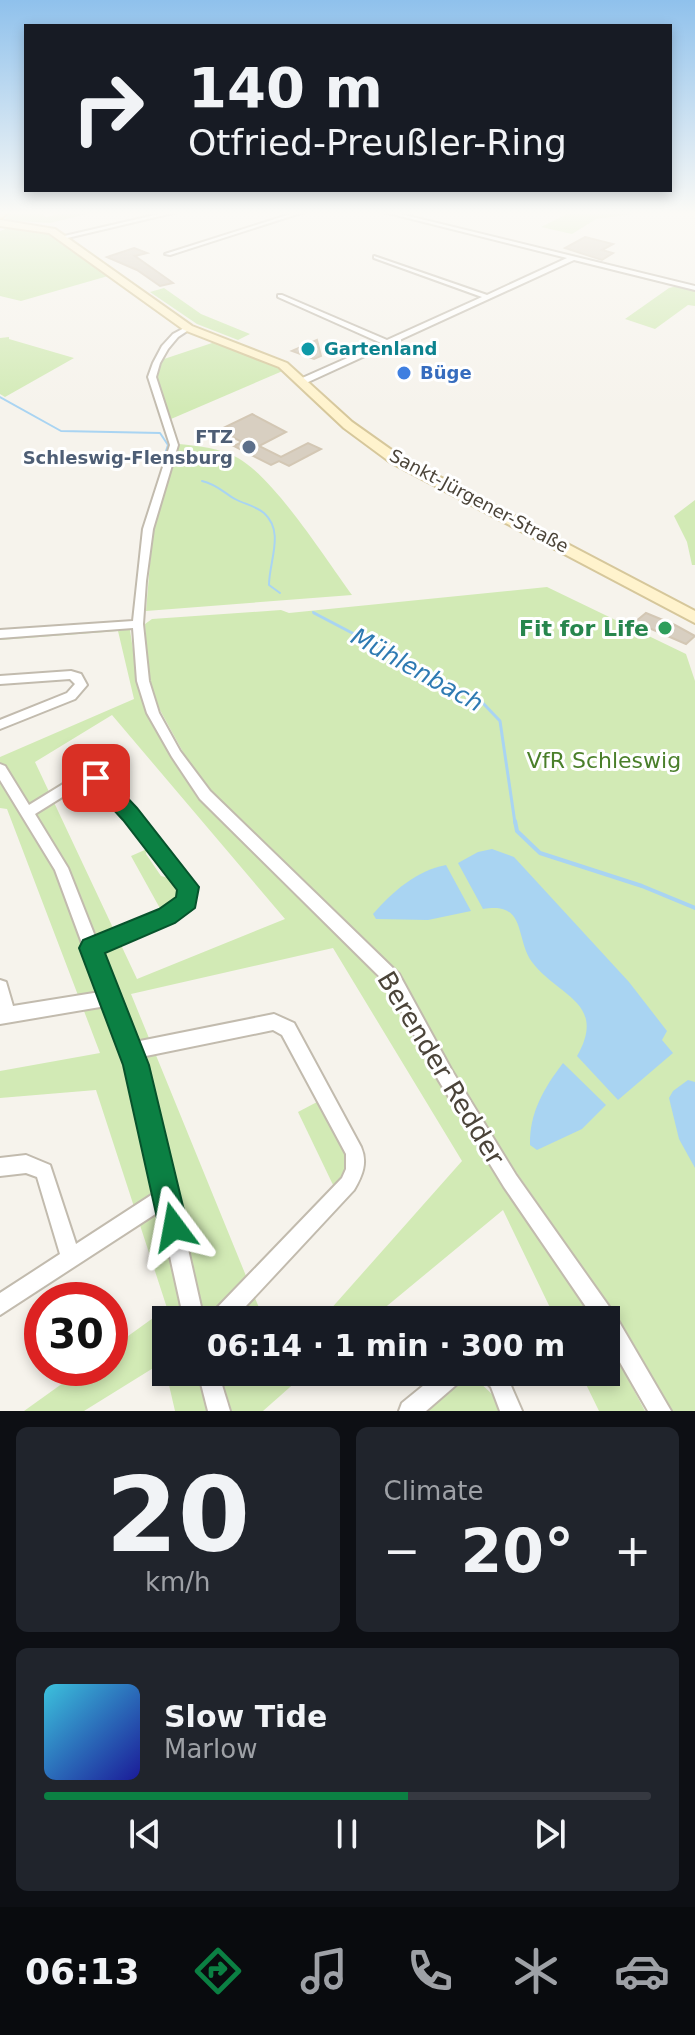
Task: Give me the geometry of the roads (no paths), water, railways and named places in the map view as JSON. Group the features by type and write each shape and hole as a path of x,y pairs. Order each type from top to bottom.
{"street":[{"name":"Sankt-Jürgener-Straße","path":"119,278 188,328 274,360 303,381 348,425 395,459 695,618"},
{"path":"434,278 488,297"},
{"path":"303,381 530,278"},
{"path":"654,278 695,288"},
{"path":"280,296 387,343"},
{"name":"Berender Redder","path":"188,328 178,332 153,370 152,377 174,445 148,529 139,620 143,681 148,699 187,772 236,829 393,979 477,1128 608,1322 660,1411"},
{"path":"0,634 139,620"},
{"path":"0,680 71,675 77,677 81,685 71,696 0,725"},
{"path":"0,769 61,868 131,1051 191,1306"},
{"path":"26,813 86,776 101,780 188,887 187,901 167,916 91,948"},
{"path":"0,987 4,1015 111,998"},
{"path":"131,1051 204,1034 281,1023 288,1029 355,1153 355,1170 348,1184 232,1306"},
{"path":"0,1167 26,1164 44,1171 71,1258"},
{"path":"0,1305 167,1196"},
{"path":"212,1386 219,1411"},
{"path":"410,1411 439,1386"},
{"path":"501,1386 511,1411"}],"water":[{"path":"492,849 514,857 629,982 667,1031 662,1040 673,1053 618,1100 577,1056 585,1038 587,1023 583,1011 532,962 513,916 497,908 483,909 458,863 478,852"},
{"path":"446,865 471,911 428,920 376,919 373,914 406,883"},
{"path":"563,1063 606,1105 582,1129 537,1150 530,1145 532,1122 544,1091"},
{"path":"688,1080 695,1082 695,1168 679,1139 669,1098"}],"waterway":[{"name":"Mühlenbach","path":"0,397 61,431 160,433 168,445 164,457 168,459"},
{"name":"Mühlenbach","path":"202,481 264,513 270,521 275,538 269,585 280,593"},
{"name":"Mühlenbach","path":"313,612 318,615"},
{"name":"Mühlenbach","path":"314,613 480,700 500,721 515,823"},
{"name":"Mühlenbach","path":"515,821 517,831 540,853 642,886 695,908"}],"place":[{"name":"Gartenland","path":"308,349"},
{"name":"Büge","path":"404,373"},
{"name":"FTZ Schleswig-Flensburg","path":"249,447"},
{"name":"Fit for Life","path":"665,628"}],"park label":[{"name":"VfR Schleswig","path":"604,760"}]}
